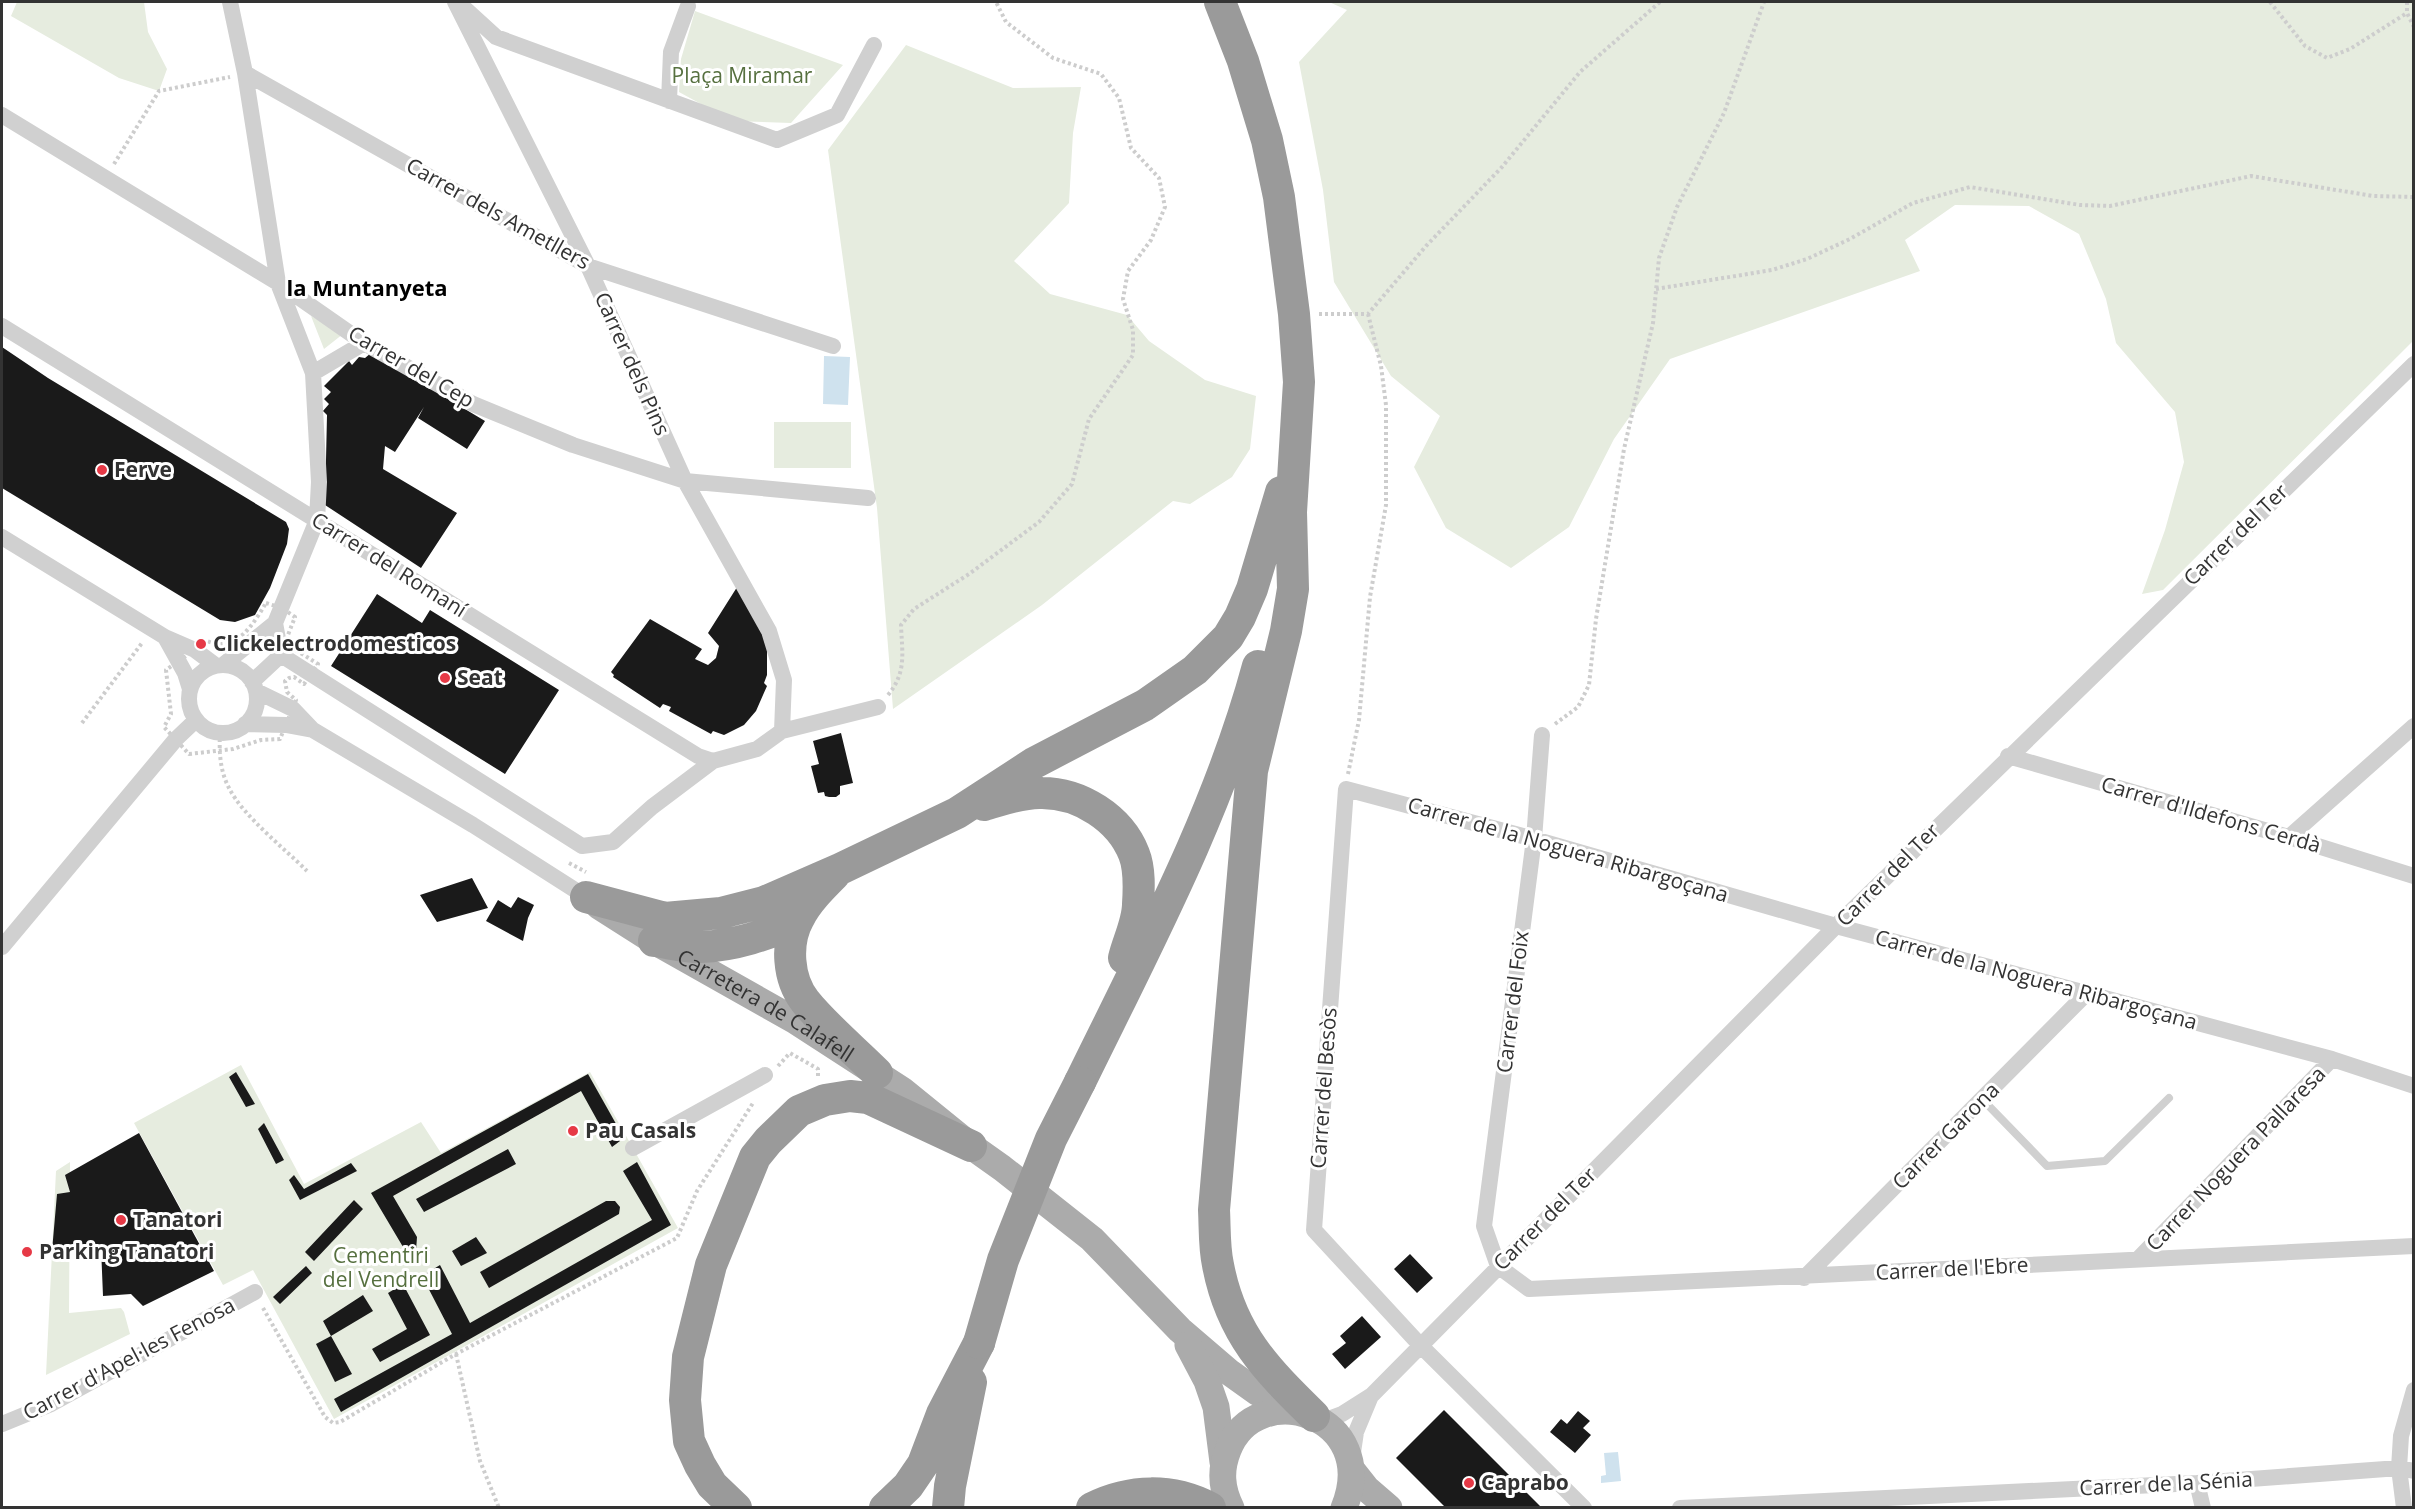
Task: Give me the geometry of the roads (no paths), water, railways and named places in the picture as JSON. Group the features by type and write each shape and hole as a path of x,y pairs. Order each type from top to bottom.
{"highway":[{"path":"948,1508 950,1486 979,1343 1003,1260 1051,1139 1112,1017 1212,804 1247,706 1273,613 1290,512 1299,382 1294,314 1279,197 1266,140 1243,61 1220,2"},
{"path":"586,897 665,918 721,913 764,902 840,870 957,813 1034,763 1170,690 1195,670 1228,637 1240,617 1252,590 1294,452"},
{"path":"1290,512 1293,589 1286,631 1252,771 1214,1210 1217,1264 1229,1304 1251,1349 1310,1416"},
{"path":"957,813 1024,795 1042,792 1064,795 1092,805 1127,840 1138,872 1138,907 1123,960 1112,1017"},
{"path":"840,870 817,892 798,919 792,938 790,961 793,980 805,1001 877,1073"},
{"path":"654,941 700,947 742,941 783,927 798,919"},
{"path":"736,1508 712,1485 689,1441 685,1400 688,1357 711,1265 755,1157 799,1111 825,1100 850,1096 868,1098 971,1146"},
{"path":"885,1508 908,1486 923,1464 942,1414 979,1343"},
{"path":"1092,1508 1111,1498 1146,1493 1171,1494 1195,1500 1210,1508"}],"main road":[{"name":"Carretera de Calafell","path":"586,897 654,941 794,1020 902,1090 1092,1239 1180,1330 1248,1385 1310,1416 1336,1432 1346,1446 1362,1483"},
{"name":"Carretera de Calafell","path":"1180,1330 1208,1381 1220,1431 1225,1497 1231,1508"},
{"path":"1223,1462 1230,1444 1241,1430 1257,1418 1275,1412 1310,1416"},
{"path":"1344,1508 1351,1491 1362,1483 1389,1508"}],"street":[{"path":"190,689 200,674 219,665 275,623 317,520 319,482 314,373 278,283 245,74 230,2"},
{"path":"456,2 496,37 777,140 837,115 874,45"},
{"name":"Carrer dels Pins","path":"456,2 588,266 685,481 770,631 784,680 782,731"},
{"path":"669,100 671,52 688,6"},
{"name":"Carrer dels Ametllers","path":"245,74 588,266 833,346"},
{"name":"Carrer del Cep","path":"2,115 105,180 278,283 364,343 473,404 573,445 685,481 868,498"},
{"name":"Carrer del Romaní","path":"2,326 698,756 713,761"},
{"path":"314,373 364,343"},
{"name":"Carrer del Ter","path":"1310,1416 1349,1410 1372,1395 1836,926 2414,363"},
{"path":"2,537 165,637 195,650 219,665 243,671 254,686 254,712 245,724 229,733 220,733 210,731 196,720 190,711 190,689 165,637"},
{"path":"275,623 281,655 582,846 613,842 652,807 713,761 757,749 782,731 878,707"},
{"path":"254,686 281,655"},
{"name":"Carretera de Calafell","path":"254,686 293,709 313,730 473,825 586,897"},
{"path":"2,947 176,739 196,720"},
{"name":"Carretera de Calafell","path":"245,724 286,725 313,730"},
{"path":"2289,837 2414,726"},
{"name":"Carrer del Foix","path":"1498,1266 1484,1226 1534,839 1542,735"},
{"name":"Carrer d'Ildefons Cerdà","path":"2008,756 2289,837 2414,876"},
{"name":"Carrer de la Noguera Ribargoçana","path":"1346,789 1534,839 1836,926 2332,1059 2414,1086"},
{"name":"Carrer del Besòs","path":"1346,789 1314,1230 1421,1346 1584,1508"},
{"name":"Carrer Garona","path":"1804,1278 2087,993"},
{"name":"Carrer Noguera Pallaresa","path":"2139,1258 2332,1059"},
{"path":"633,1148 772,1074"},
{"name":"Carrer de l'Ebre","path":"1498,1266 1529,1289 1804,1278 2139,1258 2414,1246"},
{"name":"Carrer d'Apel·les Fenosa","path":"2,1424 51,1404 255,1292"},
{"path":"2404,1508 2406,1469 2401,1436 2414,1390"},
{"name":"Carrer del Ter","path":"1362,1483 1356,1432 1372,1395"},
{"name":"Carrer de la Sénia","path":"1680,1508 1965,1502 2406,1469"},
{"path":"2198,1483 2203,1508"}],"lane":[{"path":"1983,1100 2047,1166 2105,1161 2169,1098"}],"water":[{"path":"824,356 850,357 848,405 823,404"},
{"path":"1618,1452 1621,1481 1601,1483 1601,1476 1606,1475 1604,1453"}],"place":[{"name":"Ferve","path":"102,470"},
{"name":"Clickelectrodomesticos","path":"201,644"},
{"name":"Seat","path":"445,678"},
{"name":"Pau Casals","path":"573,1131"},
{"name":"Tanatori","path":"121,1220"},
{"name":"Parking Tanatori","path":"27,1252"},
{"name":"Caprabo","path":"1469,1483"}],"district":[{"name":"la Muntanyeta","path":"367,288"}],"park label":[{"name":"Plaça Miramar","path":"742,76"},
{"name":"Cementiri del Vendrell","path":"381,1268"}]}
